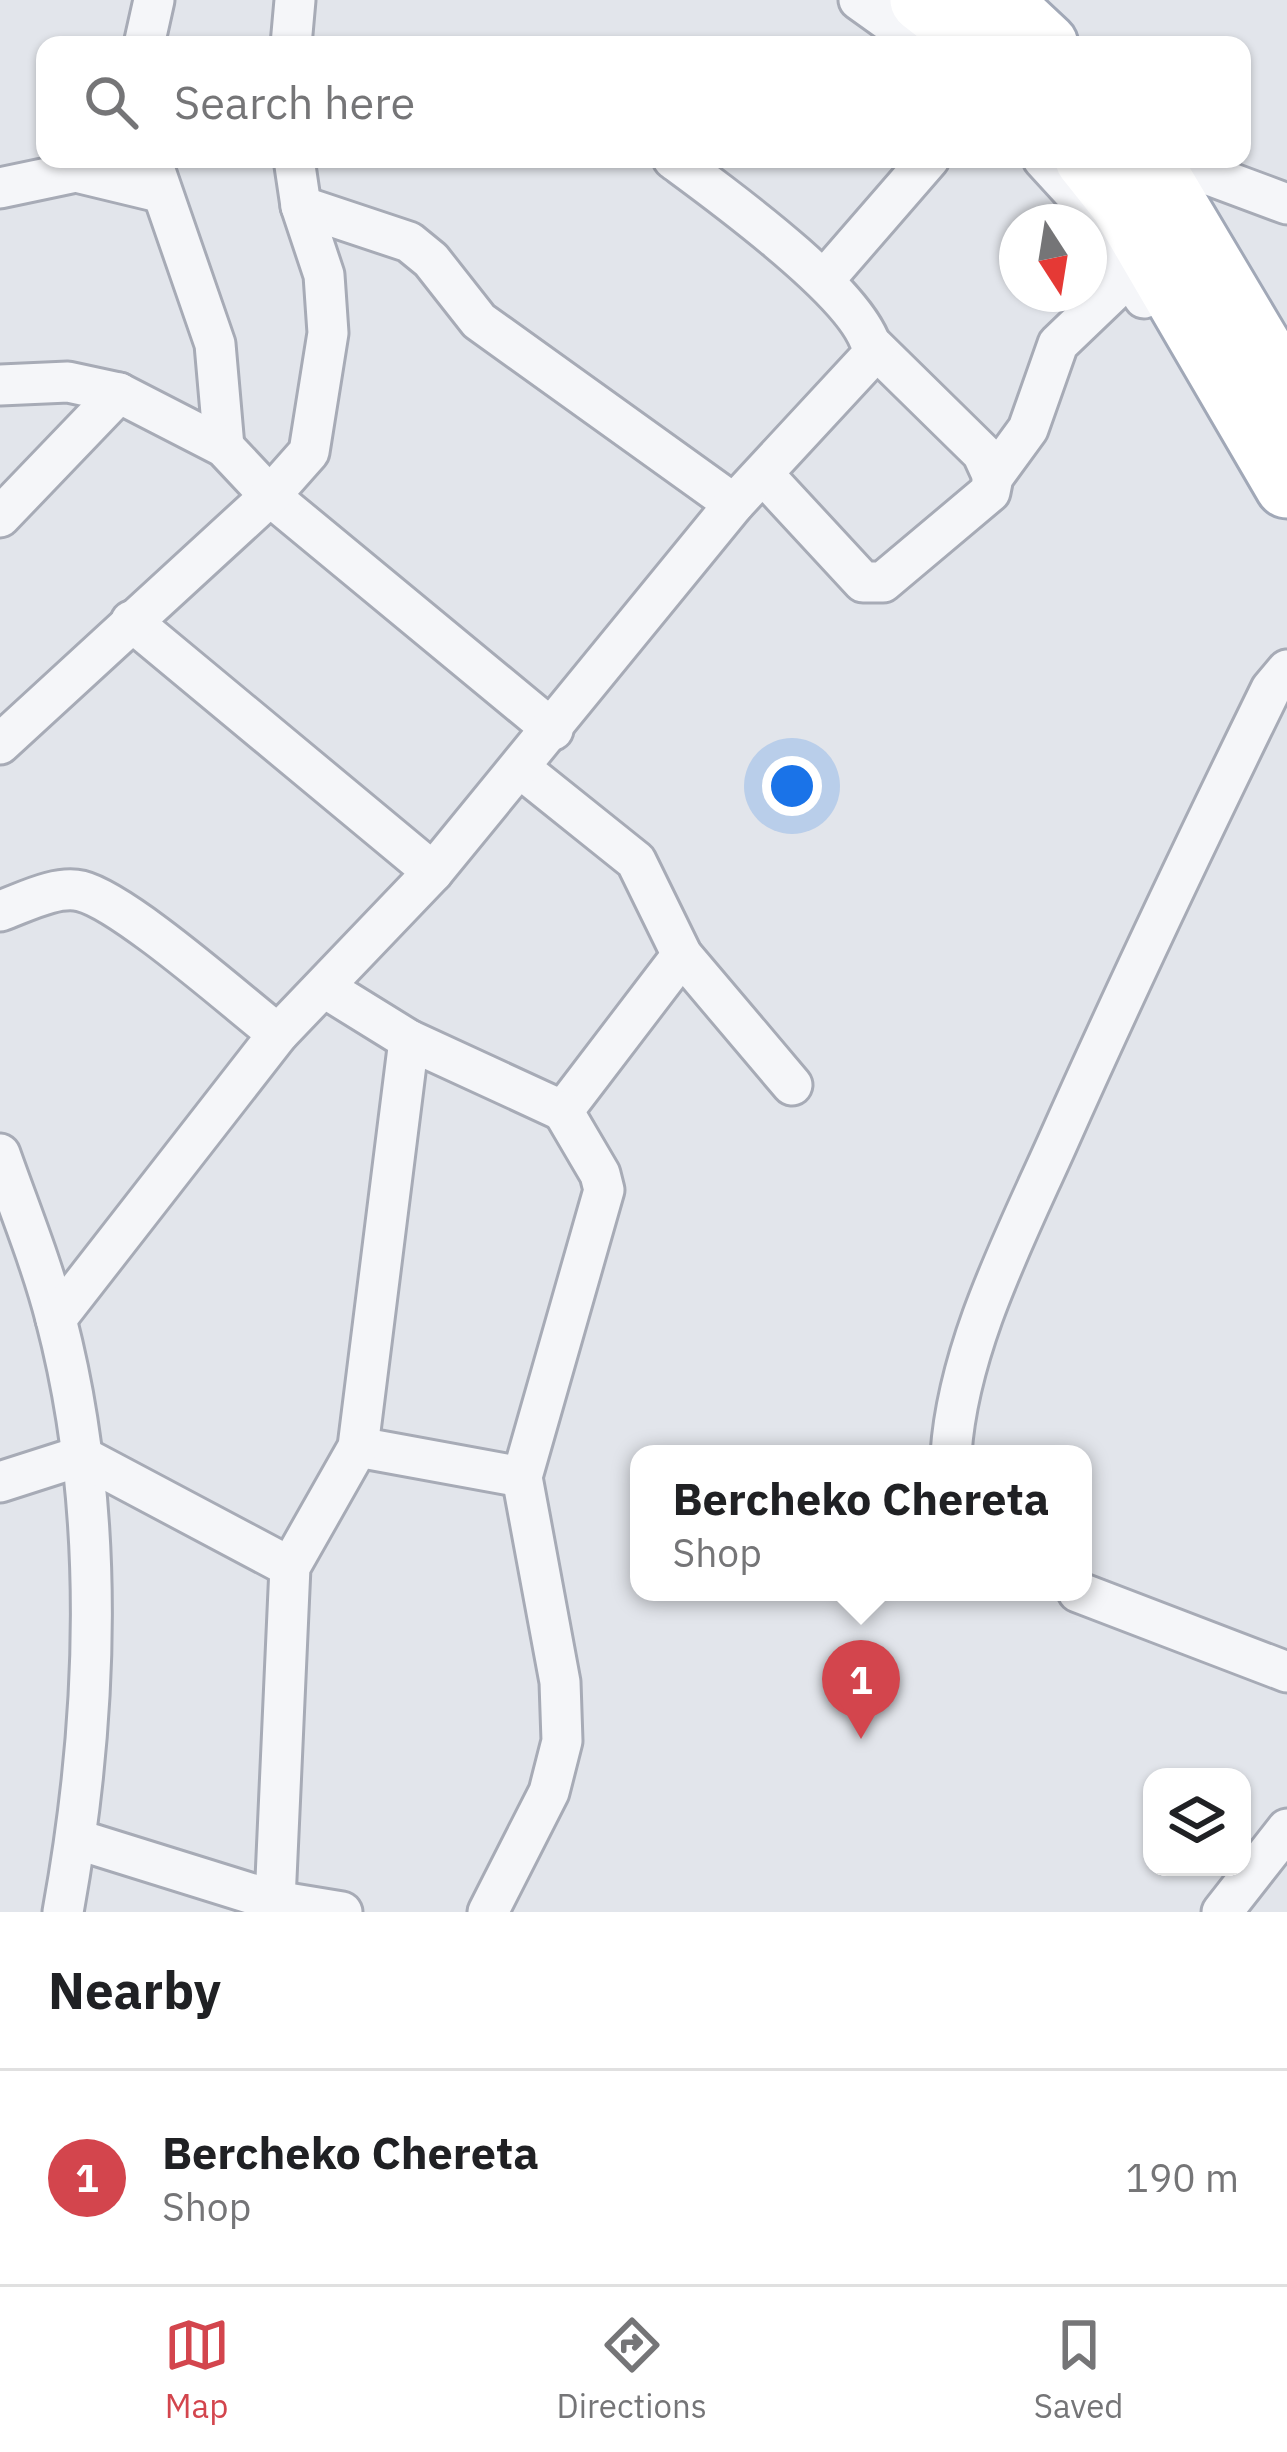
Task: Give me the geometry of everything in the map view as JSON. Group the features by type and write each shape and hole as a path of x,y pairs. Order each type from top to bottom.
{"main road":[{"path":"922,0 968,36"},
{"path":"998,0 1036,36"},
{"path":"1094,168 1122,203 1287,486"},
{"path":"1153,168 1287,393"}],"street":[{"path":"146,36 154,0"},
{"path":"292,36 295,0"},
{"path":"859,0 909,36"},
{"path":"1043,0 1061,36"},
{"path":"0,744 270,496 309,452 328,333 324,274 301,206 295,168"},
{"path":"684,168 824,280 874,347 982,453 993,477"},
{"path":"824,280 921,168"},
{"path":"1051,168 1076,195 1130,276 1248,473 1287,518"},
{"path":"1190,168 1287,204"},
{"path":"0,188 76,172 155,176 215,344 224,447"},
{"path":"301,206 409,242 431,260 478,321 734,504"},
{"path":"763,474 863,582 872,585 976,509 1028,429 1058,344 1130,276"},
{"path":"56,1319 278,1034 433,872 734,504 867,364 874,347"},
{"path":"0,385 68,382 119,393 224,447 270,496 553,730"},
{"path":"0,517 119,393"},
{"path":"131,621 433,872"},
{"path":"952,1445 953,1425 975,1344 1020,1226 1151,935 1270,689 1287,670"},
{"path":"520,768 636,861 682,955 792,1085"},
{"path":"0,911 39,897 83,892 157,939 278,1034"},
{"path":"563,1111 682,955"},
{"path":"326,988 410,1040 563,1111 601,1174 602,1206 522,1477 560,1682 562,1741 549,1792 488,1912"},
{"path":"292,1906 290,1567 358,1448 410,1040"},
{"path":"0,1154 56,1319 81,1456 91,1571 76,1839 63,1912"},
{"path":"358,1448 522,1477"},
{"path":"0,1482 81,1456 290,1567"},
{"path":"1092,1597 1287,1672"},
{"path":"1222,1912 1287,1828"},
{"path":"76,1839 292,1906 342,1912"}],"place":[{"name":"Bercheko Chereta","path":"861,1739"}]}
